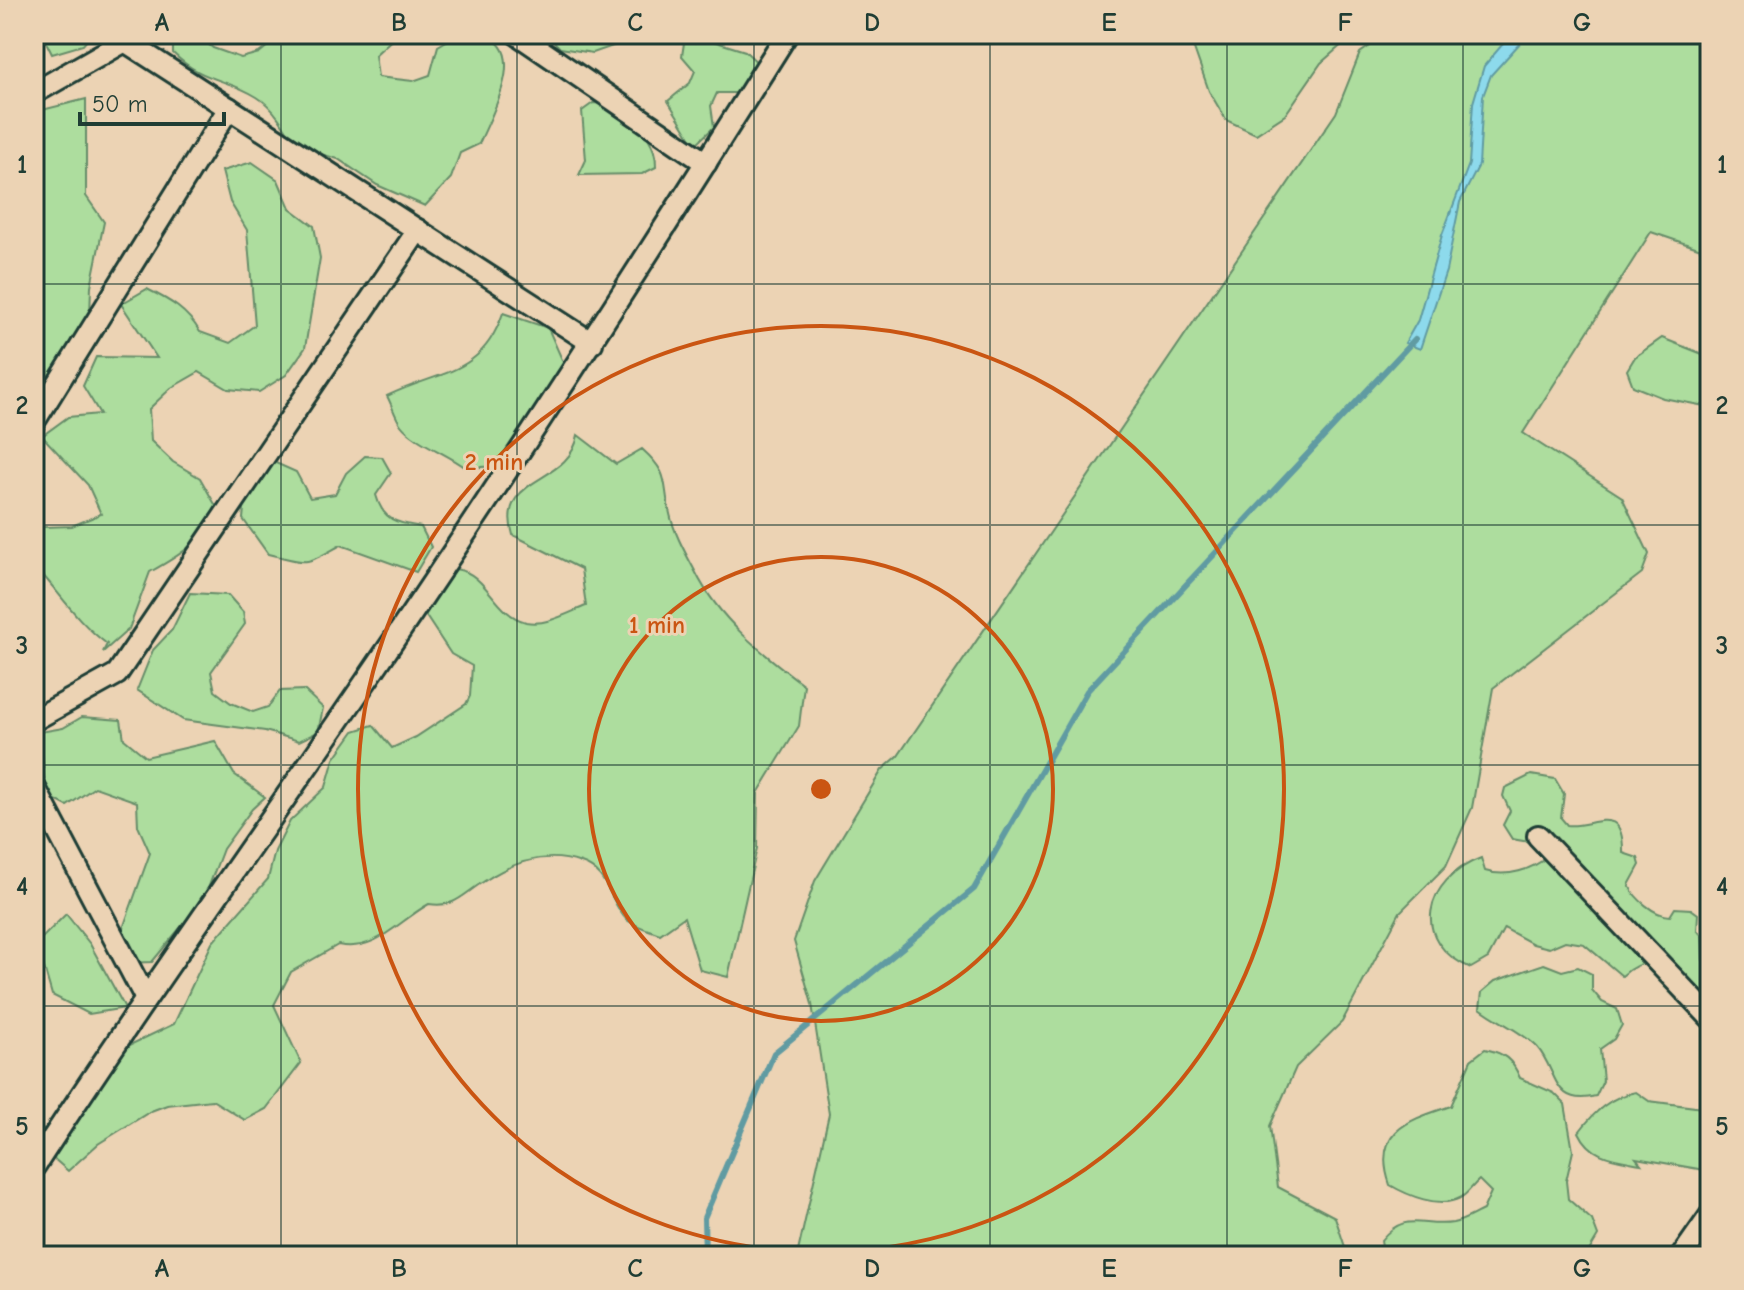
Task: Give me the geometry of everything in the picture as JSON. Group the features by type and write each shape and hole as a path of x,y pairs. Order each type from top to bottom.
{"street":[{"path":"517,34 706,163"},
{"path":"34,1167 145,997 365,682 592,343 787,34"},
{"path":"34,93 128,38 229,108 592,343"},
{"path":"34,422 229,108"},
{"path":"34,720 117,674 418,230"},
{"path":"34,786 145,997"},
{"path":"1538,836 1710,1017"},
{"path":"1682,1256 1710,1216"}],"green space":[{"path":"42,34 92,34 83,45 52,54"},
{"path":"173,34 196,34 213,48 241,58 259,53 283,34 398,34 375,55 378,77 413,81 430,75 438,46 460,35 471,34 498,43 505,54 506,68 498,101 479,144 460,153 451,178 425,206 377,185 338,159 296,147 280,119 263,102 246,91 204,75 173,53"},
{"path":"547,34 647,34 593,53 560,48"},
{"path":"1189,34 1354,34 1321,63 1285,115 1256,134 1226,120 1209,91"},
{"path":"1387,34 1710,34 1710,252 1651,232 1523,433 1622,497 1649,554 1642,573 1493,688 1472,808 1446,866 1400,912 1342,1022 1296,1067 1270,1126 1278,1187 1335,1217 1348,1256 797,1256 829,1114 812,1004 794,941 815,881 882,770 898,756 1336,113 1360,53"},
{"path":"713,41 745,51 762,67 742,93 717,93 711,106 714,127 695,145 668,101 690,83 695,71 682,56 684,43"},
{"path":"86,99 86,196 104,222 91,286 90,318 76,345 54,370 42,399 34,442 34,112"},
{"path":"593,103 616,106 633,118 650,141 656,167 642,174 579,175 586,160 582,111"},
{"path":"252,162 278,180 290,208 314,226 320,258 305,348 286,375 259,392 228,389 199,372 171,388 149,409 151,441 173,462 200,478 216,506 204,530 190,546 150,572 129,629 103,652 107,644 77,616 34,565 34,536 42,527 72,526 101,514 88,485 42,436 68,417 100,414 83,386 96,357 157,358 121,304 147,289 178,307 200,332 230,343 255,325 247,230 230,202 222,171"},
{"path":"503,313 548,328 564,364 551,408 497,466 466,468 407,431 399,422 387,396 470,361 494,334"},
{"path":"1662,338 1710,357 1710,407 1663,398 1633,386 1627,370 1635,357"},
{"path":"578,435 616,464 642,449 651,458 664,479 677,536 705,589 743,634 804,685 799,726 758,793 757,848 728,977 700,970 684,917 660,934 637,926 620,912 603,879 590,867 555,858 530,860 506,868 452,902 429,904 375,940 352,946 338,945 291,972 274,1005 301,1063 266,1109 245,1120 212,1100 167,1105 151,1111 98,1144 68,1171 45,1151 115,1052 174,1024 212,943 268,879 275,851 290,821 326,787 334,759 354,731 373,725 392,748 416,737 466,704 470,696 472,666 451,654 414,598 423,579 441,570 456,569 468,573 504,609 526,622 549,621 586,606 581,569 513,535 510,516 514,501 523,490 562,464 572,451"},
{"path":"365,456 382,457 391,473 376,495 383,510 398,522 421,527 431,547 416,572 341,545 307,561 268,554 243,519 247,479 269,460 296,472 310,498 335,494 346,473"},
{"path":"190,593 228,595 243,612 245,624 211,672 215,691 231,703 253,712 268,707 280,691 304,690 323,708 318,732 299,741 265,731 183,720 137,690 153,650 172,630"},
{"path":"82,717 121,720 124,739 146,757 215,741 234,774 265,797 252,809 223,849 204,899 152,962 127,963 122,931 150,853 138,826 137,802 95,787 67,806 46,795 40,732 63,728"},
{"path":"1531,775 1555,779 1564,794 1561,818 1567,825 1604,821 1618,827 1623,853 1638,858 1640,865 1629,885 1646,905 1664,915 1670,916 1675,908 1691,909 1698,914 1697,930 1702,936 1703,960 1710,966 1710,997 1689,980 1657,963 1634,967 1622,976 1584,944 1565,941 1549,948 1533,944 1504,928 1488,958 1471,968 1451,957 1438,943 1432,927 1431,911 1436,895 1447,880 1462,868 1481,858 1485,871 1510,873 1535,865 1550,855 1529,842 1512,839 1503,825 1510,811 1503,796 1505,788"},
{"path":"66,914 90,944 125,1008 89,1014 52,995 37,943"},
{"path":"1544,964 1562,971 1578,967 1592,974 1592,990 1602,1002 1617,1009 1622,1025 1614,1039 1600,1049 1603,1081 1596,1096 1582,1098 1564,1092 1537,1047 1480,1008 1482,992 1495,981"},
{"path":"1485,1049 1507,1058 1520,1078 1554,1093 1565,1104 1573,1151 1566,1181 1568,1199 1592,1220 1598,1236 1586,1256 1383,1256 1381,1240 1398,1225 1414,1222 1453,1223 1483,1210 1491,1192 1479,1180 1460,1198 1433,1201 1390,1185 1385,1166 1386,1151 1398,1130 1451,1106 1471,1060"},
{"path":"1636,1092 1649,1101 1710,1109 1710,1171 1636,1158 1641,1164 1622,1161 1604,1156 1584,1141 1579,1132 1597,1112 1611,1101"}],"water":[{"path":"1522,34 1587,34 1564,38 1538,37 1521,42 1491,75 1483,96 1479,165 1460,202 1446,271 1420,349 1405,343 1418,320 1442,235 1469,164 1473,103 1484,66 1507,39"}],"waterway":[{"path":"705,1256 704,1218 774,1053 974,889 1087,691 1415,339"}]}
